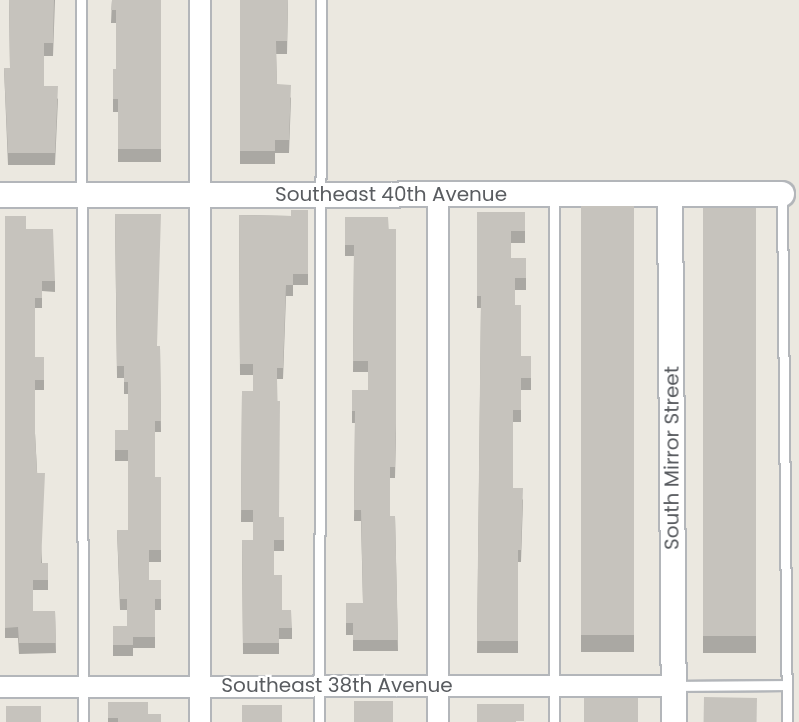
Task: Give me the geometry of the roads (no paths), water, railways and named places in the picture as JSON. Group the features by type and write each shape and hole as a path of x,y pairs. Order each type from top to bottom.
{"street":[{"path":"200,0 200,722"},
{"path":"438,193 438,722"},
{"name":"Southeast 40th Avenue","path":"0,195 782,194"},
{"name":"South Mirror Street","path":"670,195 674,722"},
{"name":"Southeast 38th Avenue","path":"0,687 674,686"}],"lane":[{"path":"81,0 83,722"},
{"path":"319,722 321,0"},
{"path":"554,194 554,722"},
{"path":"782,194 787,722"},
{"path":"674,686 787,685"}]}
